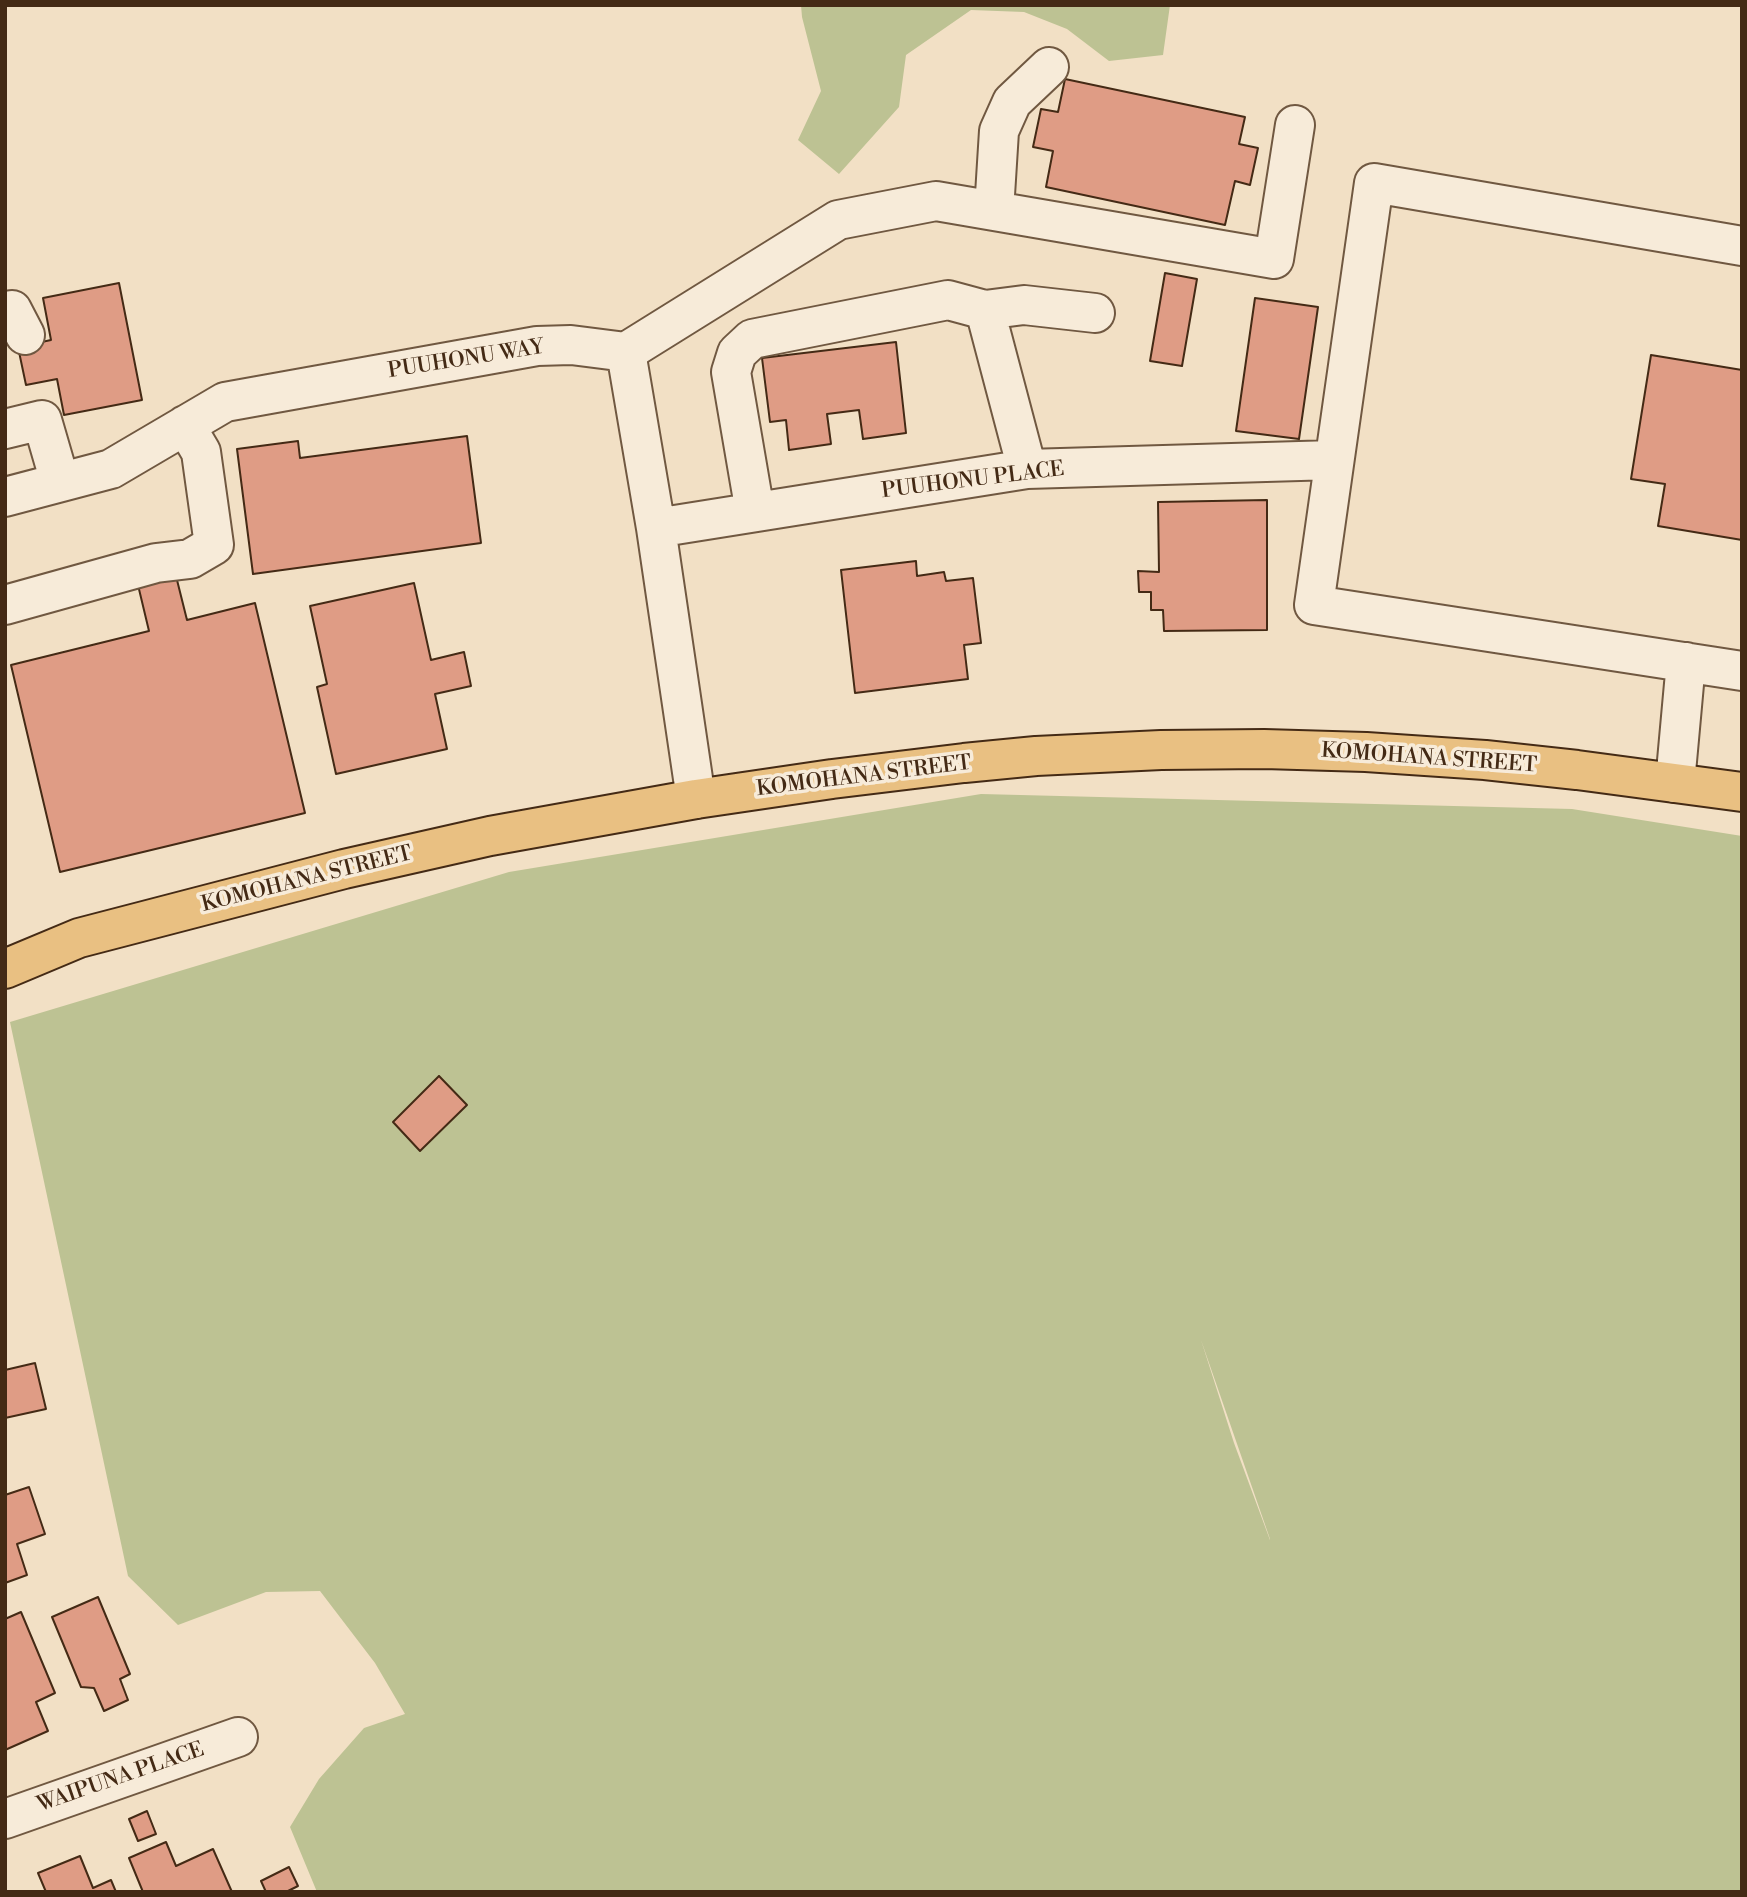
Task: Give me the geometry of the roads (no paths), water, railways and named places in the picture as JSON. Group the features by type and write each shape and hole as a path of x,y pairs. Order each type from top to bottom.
{"main road":[{"name":"KOMOHANA STREET","path":"5,969 79,938 344,869 512,832 696,799 964,763 1036,756 1161,750 1366,752 1485,760 1742,792"}],"street":[{"path":"994,211 999,131 1012,102 1049,67"},
{"path":"696,799 656,528 625,352 838,220 936,201 1274,259 1295,125"},
{"path":"1742,246 1374,183 1314,605 1742,671"},
{"path":"755,512 731,372 737,353 752,339 948,300 985,310 1024,305 1095,313"},
{"path":"985,310 1027,469"},
{"name":"PUUHONU WAY","path":"5,496 111,469 225,402 537,346 571,345 625,352"},
{"path":"5,429 42,420 60,482"},
{"path":"5,605 156,563 190,559 214,545 201,452 185,425"},
{"name":"PUUHONU PLACE","path":"656,528 1027,469 1334,460"},
{"path":"1675,783 1686,662"},
{"name":"WAIPUNA PLACE","path":"5,1819 238,1737"}]}
